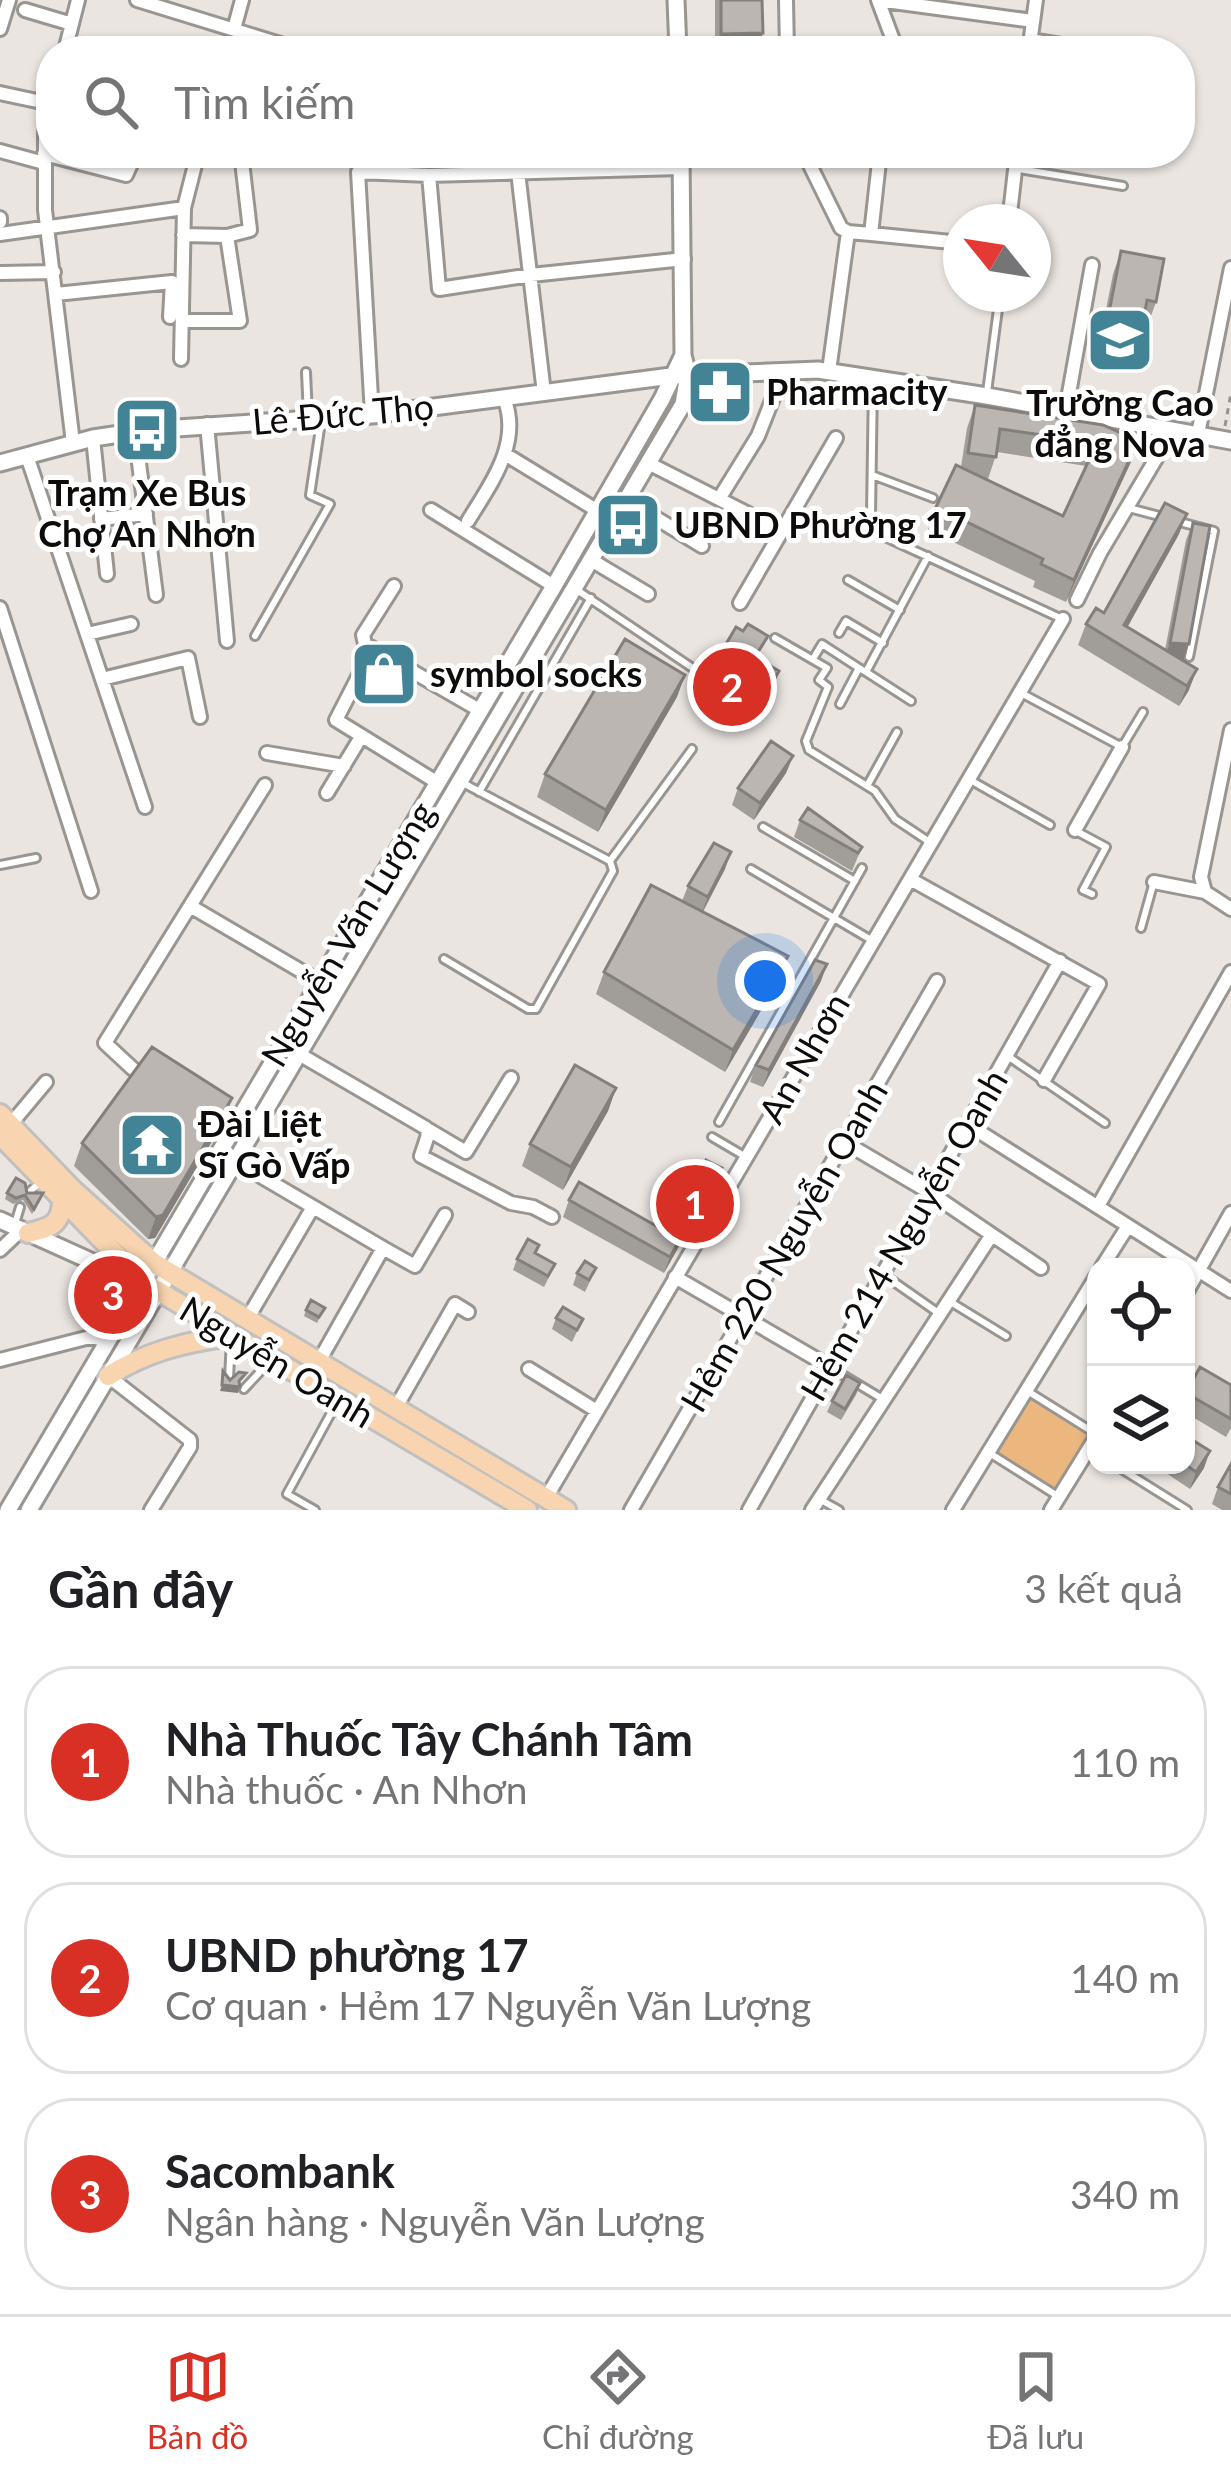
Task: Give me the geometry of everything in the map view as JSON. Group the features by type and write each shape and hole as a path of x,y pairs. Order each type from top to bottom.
{"main road":[{"name":"Nguyễn Oanh","path":"4,1125 42,1181 72,1198 162,1268 395,1408 542,1504 566,1510"},
{"name":"Nguyễn Oanh","path":"72,1198 118,1258 150,1287 527,1510"},
{"path":"16,1227 55,1226 72,1198"},
{"path":"108,1376 171,1346 231,1336"}],"street":[{"path":"0,29 9,0"},
{"path":"69,36 78,0"},
{"path":"137,0 254,36"},
{"path":"234,29 242,0"},
{"path":"676,0 677,36"},
{"path":"786,0 787,36"},
{"path":"892,36 878,0 1033,21"},
{"path":"1031,36 1036,0"},
{"path":"25,10 72,24"},
{"path":"0,93 36,102"},
{"path":"0,151 36,158"},
{"path":"45,168 73,443"},
{"path":"90,168 126,175 129,168"},
{"path":"176,319 184,208 194,168"},
{"path":"183,236 227,236 250,230 243,168"},
{"path":"372,415 358,172 429,175 572,168"},
{"path":"680,376 681,168"},
{"path":"812,168 841,228 848,232 943,241"},
{"path":"871,234 878,168"},
{"path":"1011,204 1015,168"},
{"path":"518,172 544,393"},
{"path":"429,175 439,290 684,259"},
{"path":"0,234 184,208"},
{"path":"829,370 848,232"},
{"path":"176,319 240,321 227,236"},
{"path":"1066,410 1092,265"},
{"path":"1227,441 1198,434 1231,268"},
{"path":"0,273 54,272"},
{"path":"56,294 172,282 181,359"},
{"path":"718,499 758,436 784,370"},
{"name":"Lê Đức Thọ","path":"0,462 135,432 372,415 680,376 784,370 829,370 1198,434"},
{"name":"Nguyễn Văn Lượng","path":"8,1510 108,1341 236,1162 683,404 680,376"},
{"name":"Nguyễn Văn Lượng","path":"162,1268 320,982 662,399 680,376"},
{"path":"468,521 505,454 513,419 504,398"},
{"path":"207,424 227,641"},
{"path":"1077,600 1173,430"},
{"path":"135,432 156,595"},
{"path":"93,438 107,574"},
{"path":"740,603 836,438"},
{"path":"505,454 598,511"},
{"path":"27,456 145,807"},
{"path":"648,463 782,531"},
{"path":"626,500 702,546"},
{"path":"430,510 556,583"},
{"path":"101,519 146,514"},
{"path":"590,560 648,594"},
{"path":"394,586 362,635 372,650 481,711"},
{"path":"0,608 92,890"},
{"name":"An Nhơn","path":"542,1504 1063,619"},
{"path":"87,634 131,624"},
{"path":"372,650 335,720 441,778"},
{"path":"102,680 188,658 200,717"},
{"path":"1205,892 1201,877 1231,730"},
{"path":"327,794 362,736"},
{"path":"1075,830 1122,747"},
{"path":"267,753 344,766"},
{"path":"133,1069 106,1048 108,1037 266,785"},
{"path":"910,879 1100,984 1044,1080"},
{"path":"1154,882 1205,892 1231,909"},
{"path":"190,906 336,992"},
{"name":"Hẻm 214 Nguyễn Oanh","path":"749,1510 1060,961"},
{"path":"1098,1206 1225,999 1231,972"},
{"name":"Hẻm 220 Nguyễn Oanh","path":"631,1510 938,981"},
{"path":"299,1054 466,1152 511,1078"},
{"path":"4,1125 46,1082"},
{"path":"968,1124 1231,1291"},
{"path":"426,1129 422,1156 492,1193 552,1217"},
{"path":"844,1142 929,1192 1041,1268"},
{"path":"236,1162 415,1267 446,1215"},
{"path":"247,1321 313,1207"},
{"path":"1195,1279 1231,1213"},
{"path":"1108,1258 1128,1226"},
{"path":"0,1250 16,1227 95,1263 118,1258"},
{"path":"816,1504 991,1236"},
{"path":"319,1363 383,1248"},
{"path":"675,1277 830,1367"},
{"name":"Nguyễn Văn Lượng","path":"29,1510 108,1376 150,1287"},
{"path":"953,1510 1087,1292"},
{"path":"395,1408 455,1304 468,1312"},
{"path":"0,1360 91,1337 108,1341"},
{"path":"529,1369 597,1411"},
{"path":"108,1376 191,1443 151,1510"},
{"path":"1055,1503 1087,1454"}],"lane":[{"path":"1015,168 1124,186"},
{"path":"987,396 998,312"},
{"path":"255,636 330,504 310,495 315,419 306,372"},
{"path":"873,378 871,514 883,536 1063,619"},
{"path":"872,475 933,498"},
{"path":"1126,508 1214,531 1189,657"},
{"path":"840,704 883,643 928,556"},
{"path":"848,580 900,610"},
{"path":"556,583 591,598 697,670"},
{"path":"479,792 591,598"},
{"path":"839,634 846,621 883,643"},
{"path":"775,638 827,668 819,680 828,687 806,741 809,750 875,790 895,819 931,843"},
{"path":"812,660 822,644 911,700"},
{"path":"1019,692 1122,747 1143,712"},
{"path":"867,786 897,732"},
{"path":"610,861 692,749"},
{"path":"441,778 460,782 610,861 613,871 536,1009 528,1010 444,959"},
{"path":"968,780 1050,825"},
{"path":"763,827 855,880"},
{"path":"1075,830 1106,848 1083,890 1091,894"},
{"path":"0,865 36,858"},
{"path":"719,1122 862,868"},
{"path":"751,869 873,941"},
{"path":"1141,928 1154,882"},
{"path":"1006,1055 1105,1123"},
{"path":"712,1137 746,1157"},
{"path":"16,1227 20,1208"},
{"path":"882,1274 1006,1336"},
{"path":"229,1378 231,1336"},
{"path":"244,1389 271,1360"},
{"path":"830,1367 884,1400"},
{"path":"1026,1390 1087,1438"},
{"path":"315,1510 287,1494 338,1399"},
{"path":"988,1452 1055,1503"},
{"path":"1129,1474 1187,1510"},
{"path":"816,1504 839,1510"}],"path":[{"path":"1227,441 1231,393"}],"shaded area":[{"path":"1028,1395 1087,1431 1056,1489 994,1451"}],"building":[{"path":"721,0 762,0 763,33 721,34"},
{"path":"1121,251 1164,259 1156,302 1147,300 1138,349 1103,343"},
{"path":"975,405 1103,425 1138,441 1074,580 1041,564 1043,559 936,507 956,465 1063,516 1097,443 1000,429 996,457 968,453"},
{"path":"1165,503 1187,514 1124,625 1197,669 1187,686 1086,624 1096,608 1104,613"},
{"path":"1193,523 1210,526 1189,644 1170,643"},
{"path":"748,624 768,636 755,657 779,671 760,703 709,673 736,627 743,631"},
{"path":"625,639 685,675 606,810 545,774"},
{"path":"771,741 793,756 760,803 738,788"},
{"path":"808,808 862,847 858,853 800,820"},
{"path":"714,843 731,852 708,897 688,886"},
{"path":"651,885 788,956 733,1050 604,972"},
{"path":"815,960 827,964 769,1070 756,1065"},
{"name":"Đài Liệt Sĩ Gò Vấp","path":"152,1047 232,1098 163,1215 156,1217 82,1143"},
{"path":"575,1065 616,1088 571,1167 530,1144"},
{"path":"706,1160 722,1168 712,1185 697,1176"},
{"path":"16,1178 25,1183 27,1193 43,1193 34,1209 25,1195 16,1198 7,1193"},
{"path":"579,1182 665,1231 678,1207 693,1216 670,1257 569,1200"},
{"path":"528,1239 539,1245 535,1253 555,1264 548,1276 517,1259"},
{"path":"585,1261 596,1268 589,1280 577,1273"},
{"path":"311,1300 325,1308 319,1317 306,1310"},
{"path":"563,1307 583,1319 577,1330 556,1318"},
{"path":"1200,1367 1231,1385 1231,1419 1195,1398"},
{"path":"223,1371 230,1380 239,1372 246,1373 240,1387 222,1385"},
{"path":"846,1375 860,1383 845,1409 832,1401"},
{"path":"1195,1442 1210,1451 1195,1471"},
{"path":"1231,1464 1231,1494 1218,1487"}],"place":[{"name":"Trường Cao đẳng Nova","path":"1120,340"},
{"name":"Pharmacity","path":"720,392"},
{"name":"Trạm Xe Bus Chợ An Nhơn","path":"147,430"},
{"name":"UBND Phường 17","path":"628,525"},
{"name":"symbol socks","path":"384,674"},
{"name":"UBND phường 17","path":"732,687"},
{"name":"Đài Liệt Sĩ Gò Vấp","path":"152,1145"},
{"name":"Nhà Thuốc Tây Chánh Tâm","path":"695,1204"},
{"name":"Sacombank","path":"113,1295"}]}
